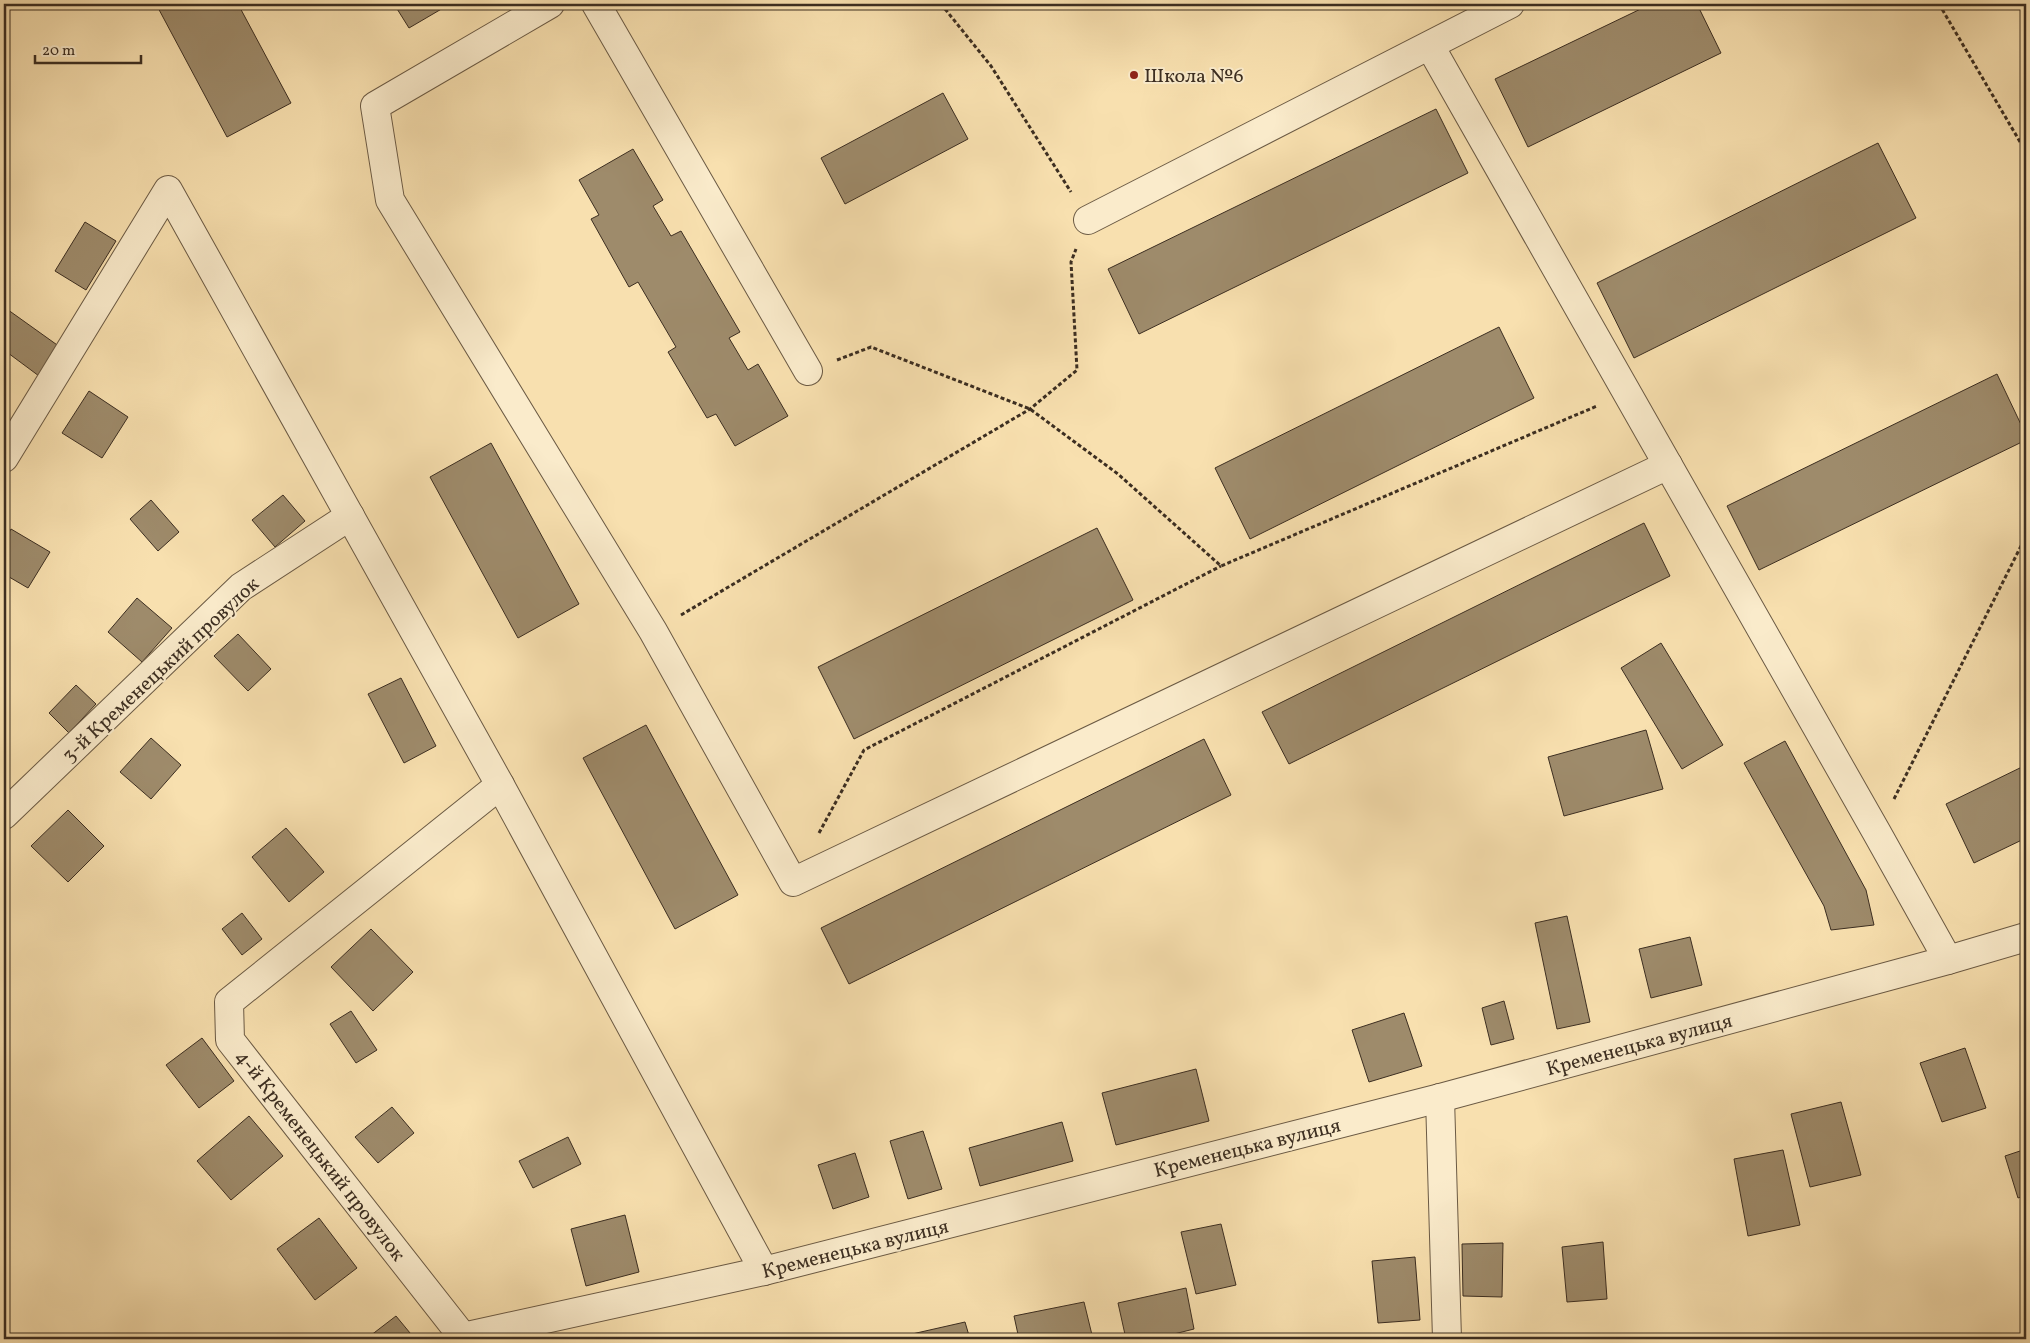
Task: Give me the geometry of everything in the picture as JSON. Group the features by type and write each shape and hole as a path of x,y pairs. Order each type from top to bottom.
{"street":[{"path":"550,4 375,106 390,200 654,631 792,882 1668,465"},
{"path":"596,4 808,371"},
{"path":"1088,220 1510,4"},
{"path":"1430,46 1948,960"},
{"path":"4,458 168,190 500,785 764,1271"},
{"name":"3-й Кременецький провулок","path":"4,816 241,587 350,516"},
{"name":"4-й Кременецький провулок","path":"463,1337 230,1040 229,1002 500,785"},
{"name":"Кременецька вулиця","path":"463,1337 764,1271 1440,1098 1948,960 2026,937"},
{"path":"1440,1098 1447,1339"}],"path":[{"path":"654,631 1030,409 1077,370 1071,262 1088,220 991,66 941,4"},
{"path":"1939,4 2026,152"},
{"path":"808,371 871,347 1030,409 1118,474 1222,566"},
{"path":"792,882 864,750 1222,566 1627,393"},
{"path":"1877,833 2026,536"}],"building":[{"path":"156,4 238,4 291,103 227,137"},
{"path":"394,4 450,4 409,28"},
{"path":"1651,4 1697,4 1721,53 1528,147 1495,79"},
{"path":"943,93 968,139 845,204 821,158"},
{"path":"1436,109 1468,173 1139,334 1108,269"},
{"path":"1878,143 1916,218 1634,358 1597,283"},
{"path":"633,149 663,200 653,206 671,236 681,231 740,332 729,338 748,370 758,364 788,416 735,446 716,414 707,418 668,352 676,347 638,282 629,287 591,219 599,215 579,180"},
{"path":"85,222 116,241 86,290 55,271"},
{"path":"4,307 60,347 39,376 4,350"},
{"path":"1499,327 1534,398 1250,539 1215,468"},
{"path":"1997,374 2026,435 2026,440 1759,570 1727,506"},
{"path":"89,391 128,417 102,458 62,433"},
{"path":"491,443 579,604 518,638 430,477"},
{"path":"283,495 305,521 275,547 252,520"},
{"path":"151,500 179,532 158,551 130,519"},
{"path":"1644,523 1670,576 1289,764 1262,712"},
{"path":"1097,528 1133,600 854,739 818,667"},
{"path":"11,529 50,552 28,588 4,574 4,542"},
{"path":"137,598 172,628 142,662 108,632"},
{"path":"238,634 271,669 248,691 214,656"},
{"path":"1661,643 1723,745 1682,769 1621,668"},
{"path":"401,678 436,746 404,763 368,694"},
{"path":"76,685 96,704 69,733 49,713"},
{"path":"646,725 738,895 675,929 583,758"},
{"path":"1646,730 1663,789 1564,816 1548,757"},
{"path":"151,738 181,765 151,799 120,772"},
{"path":"1204,739 1231,795 849,984 821,928"},
{"path":"1785,741 1866,890 1874,925 1831,930 1824,906 1744,763"},
{"path":"2026,765 2026,838 1974,863 1946,804"},
{"path":"68,810 104,846 68,882 31,846"},
{"path":"286,828 324,872 289,902 252,857"},
{"path":"242,913 262,939 242,955 222,929"},
{"path":"1567,916 1590,1022 1557,1029 1535,923"},
{"path":"371,929 413,972 373,1011 331,967"},
{"path":"1690,937 1702,985 1651,998 1639,949"},
{"path":"1504,1001 1514,1039 1491,1045 1482,1008"},
{"path":"351,1011 377,1050 356,1063 330,1024"},
{"path":"1404,1013 1422,1066 1369,1082 1352,1030"},
{"path":"202,1038 234,1081 199,1108 166,1065"},
{"path":"1965,1048 1986,1108 1942,1122 1920,1063"},
{"path":"1196,1069 1209,1121 1116,1145 1102,1093"},
{"path":"1841,1102 1861,1175 1810,1187 1791,1114"},
{"path":"392,1107 414,1133 378,1163 355,1137"},
{"path":"249,1116 283,1156 231,1200 197,1161"},
{"path":"1062,1122 1073,1161 980,1186 969,1148"},
{"path":"923,1131 942,1189 908,1199 890,1141"},
{"path":"568,1137 581,1164 533,1188 519,1161"},
{"path":"2026,1149 2026,1195 2018,1198 2005,1156"},
{"path":"1783,1150 1800,1225 1748,1236 1734,1159"},
{"path":"855,1153 869,1197 833,1209 818,1165"},
{"path":"625,1215 639,1272 586,1286 571,1229"},
{"path":"319,1218 357,1268 315,1300 277,1249"},
{"path":"1221,1224 1236,1285 1196,1294 1181,1232"},
{"path":"1603,1242 1607,1299 1567,1302 1562,1247"},
{"path":"1503,1243 1502,1297 1463,1296 1462,1244"},
{"path":"1415,1257 1420,1320 1378,1323 1372,1261"},
{"path":"1186,1288 1194,1329 1154,1339 1126,1339 1118,1303"},
{"path":"1084,1302 1093,1339 1019,1339 1014,1316"},
{"path":"396,1316 415,1339 366,1339"},
{"path":"965,1322 970,1339 914,1339 912,1334"}],"place":[{"name":"Школа №6","path":"1134,75"}]}
